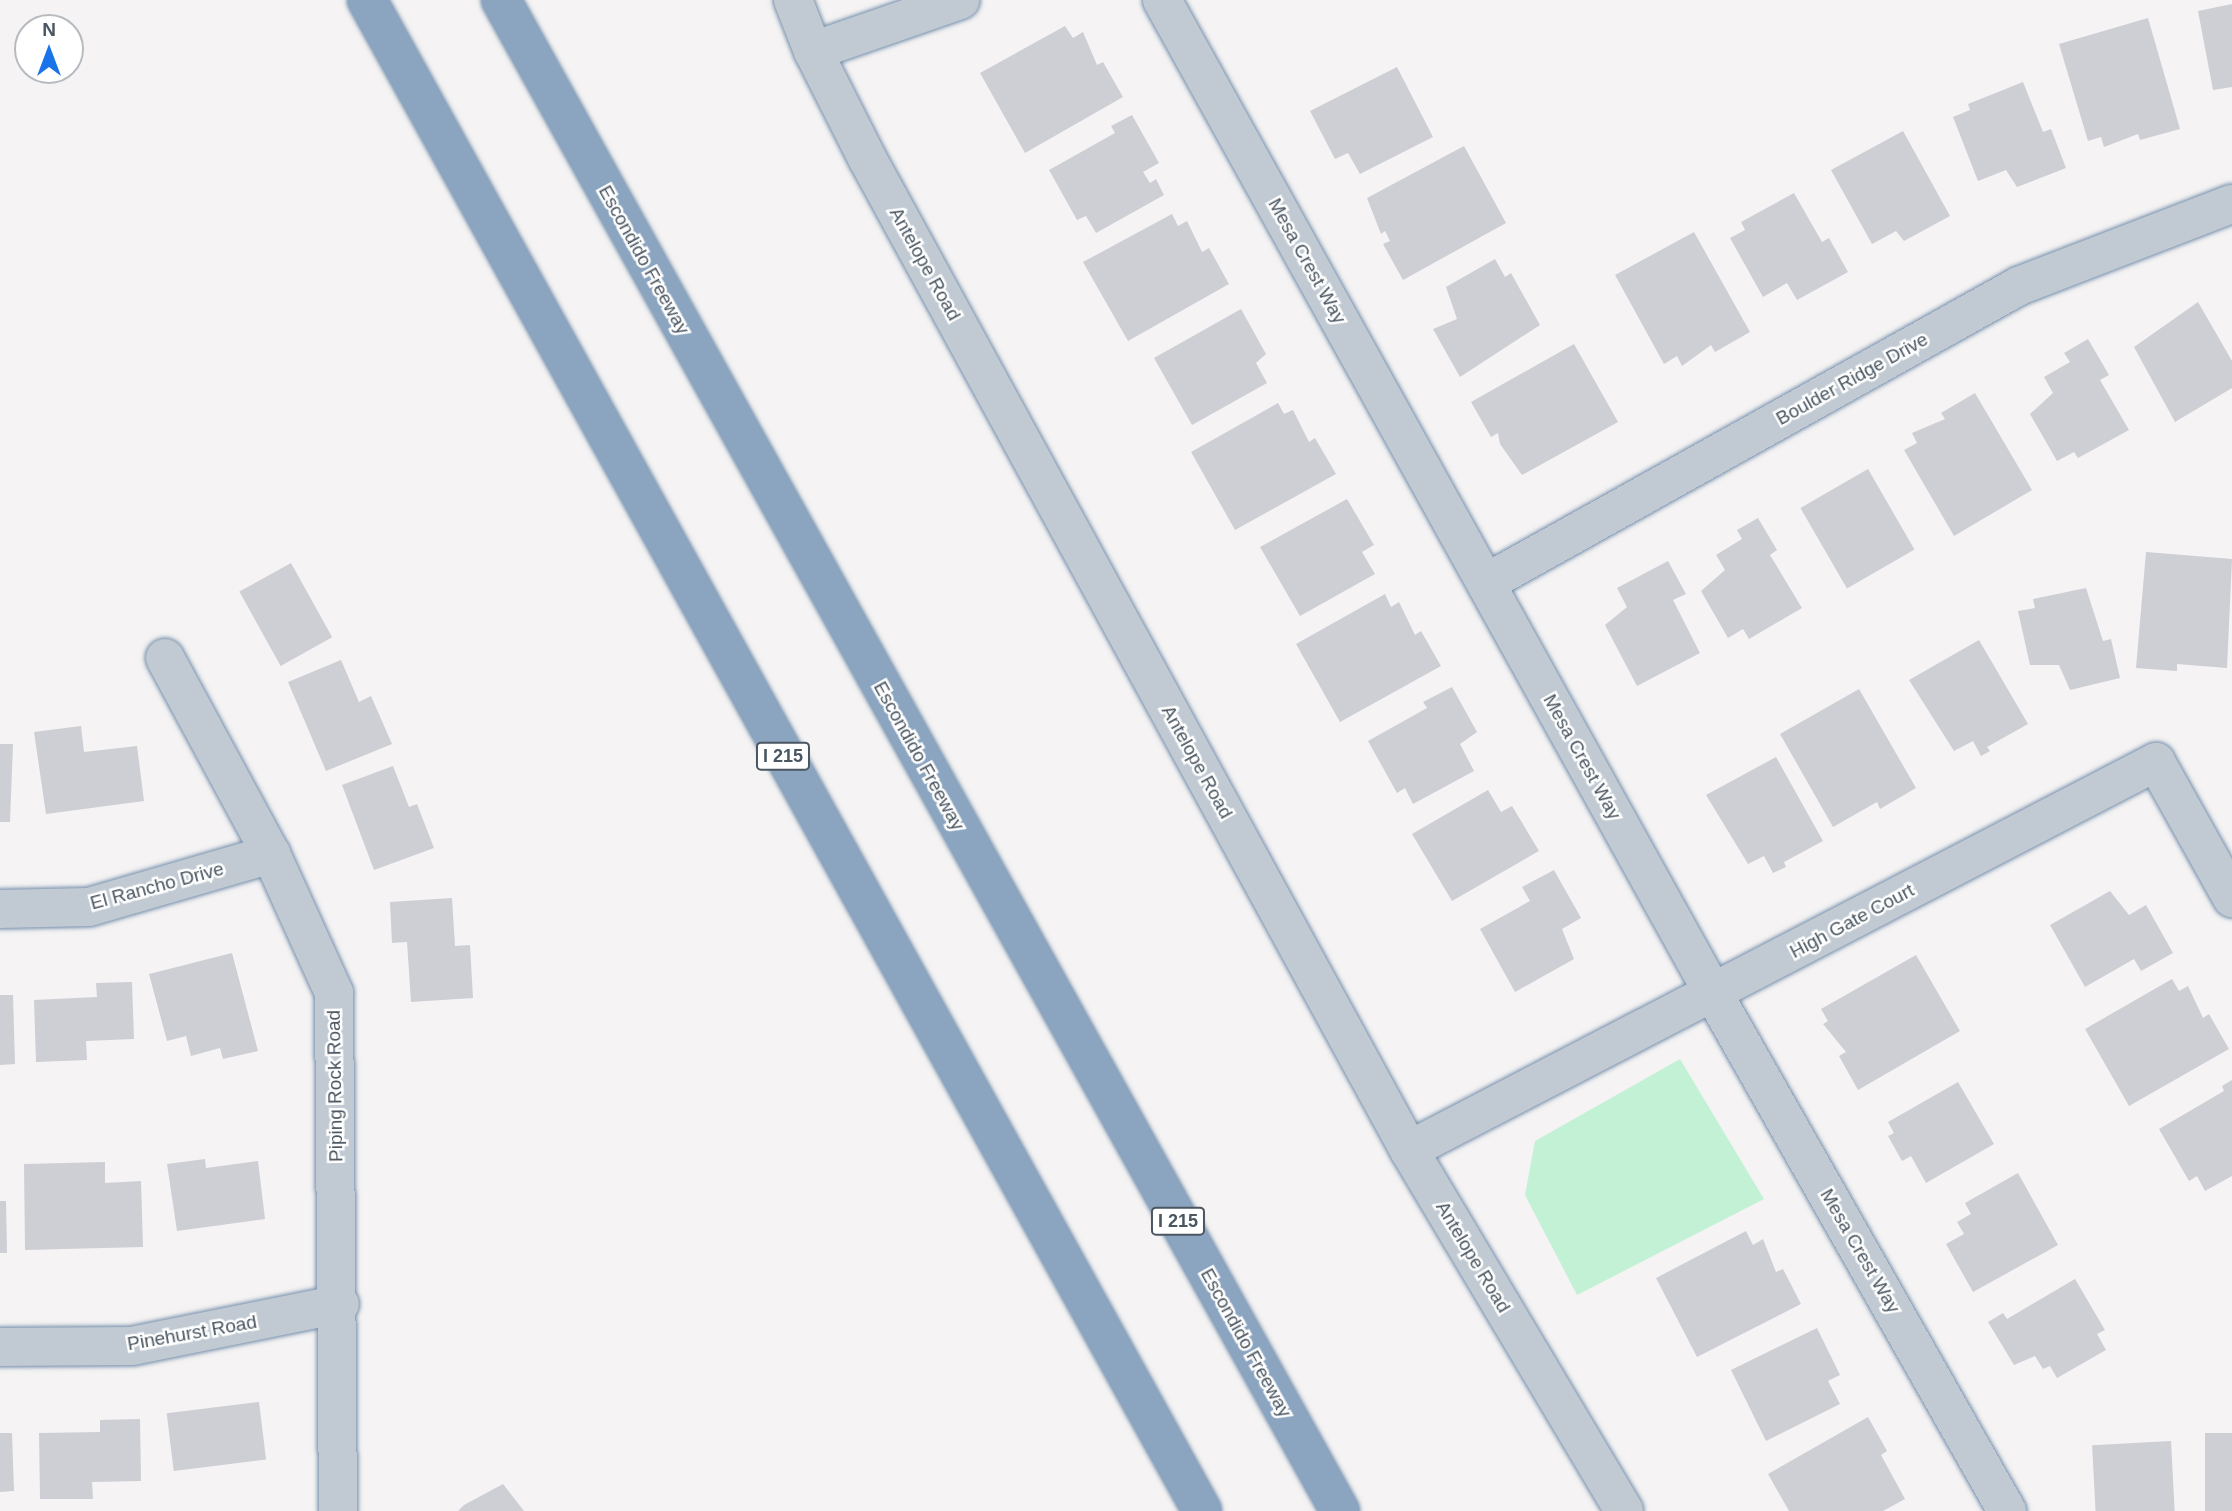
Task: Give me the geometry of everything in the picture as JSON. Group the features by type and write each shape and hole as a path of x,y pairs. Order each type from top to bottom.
{"highway":[{"name":"I 215","path":"367,0 1202,1511"},
{"name":"Escondido Freeway","path":"501,0 1340,1511"}],"street":[{"name":"Antelope Road","path":"793,0 813,51 1409,1150 1624,1511"},
{"path":"813,51 960,0"},
{"name":"Mesa Crest Way","path":"1161,0 1713,993 2007,1511"},
{"name":"Boulder Ridge Drive","path":"1486,583 2019,286 2232,204"},
{"name":"Piping Rock Road","path":"165,659 271,854 334,993 340,1304 338,1511"},
{"name":"High Gate Court","path":"1409,1150 2156,762 2232,898"},
{"name":"El Rancho Drive","path":"0,909 89,907 271,854"},
{"name":"Pinehurst Road","path":"0,1347 132,1346 340,1304"}],"green space":[{"path":"1680,1059 1764,1199 1577,1295 1525,1195 1535,1141"}],"building":[{"path":"2232,4 2232,87 2213,90 2198,11"},
{"path":"2148,18 2180,129 2140,140 2138,134 2104,147 2101,137 2088,141 2059,44"},
{"path":"1065,26 1073,38 1083,32 1097,65 1103,62 1123,97 1025,153 980,73"},
{"path":"1397,67 1433,137 1360,174 1348,153 1335,159 1310,111"},
{"path":"2023,82 2043,132 2051,129 2066,168 2017,187 2006,170 1978,181 1953,117 1970,110 1968,104"},
{"path":"1132,115 1159,163 1143,172 1150,183 1156,179 1164,195 1096,233 1086,216 1077,220 1049,170 1115,133 1111,126"},
{"path":"1903,131 1950,216 1904,241 1896,231 1872,244 1831,170"},
{"path":"1464,146 1506,223 1403,280 1383,244 1390,241 1385,231 1381,234 1367,198"},
{"path":"1794,193 1822,242 1829,238 1848,272 1797,300 1787,283 1763,297 1730,238 1745,230 1741,222"},
{"path":"1172,214 1178,226 1187,221 1202,252 1209,248 1229,284 1128,341 1083,262"},
{"path":"1694,232 1750,332 1715,352 1711,345 1682,366 1677,356 1664,364 1615,275"},
{"path":"1495,259 1505,277 1511,273 1540,325 1460,377 1433,329 1457,319 1446,287"},
{"path":"2198,302 2232,361 2232,388 2175,422 2134,347"},
{"path":"1241,309 1266,354 1256,363 1267,383 1192,425 1154,358"},
{"path":"2088,339 2109,375 2100,380 2129,430 2078,458 2074,452 2057,461 2030,414 2053,393 2044,377 2070,362 2064,353"},
{"path":"1574,344 1618,422 1522,475 1500,444 1498,433 1491,437 1471,402"},
{"path":"1975,393 2032,490 1954,536 1904,450 1917,443 1912,433 1945,419 1941,413"},
{"path":"1278,403 1284,414 1293,410 1309,442 1315,438 1336,474 1235,530 1191,452"},
{"path":"1868,469 1914,550 1847,589 1800,508"},
{"path":"1347,499 1374,545 1362,552 1375,574 1300,616 1260,547"},
{"path":"1758,518 1777,550 1770,555 1802,608 1749,639 1743,629 1728,638 1701,591 1725,570 1716,555 1742,539 1737,530"},
{"path":"2146,552 2232,559 2227,668 2177,664 2177,671 2136,668"},
{"path":"1668,561 1686,594 1673,600 1700,653 1637,686 1605,625 1627,607 1617,588"},
{"path":"291,563 332,637 281,666 239,592"},
{"path":"2086,588 2103,641 2111,639 2120,678 2070,690 2059,665 2030,665 2018,611 2035,608 2033,599"},
{"path":"1385,594 1391,607 1399,602 1415,635 1421,631 1441,666 1340,722 1296,644"},
{"path":"1979,640 2028,724 1987,747 1990,751 1981,756 1973,741 1954,751 1909,680"},
{"path":"341,660 359,702 371,696 392,744 326,771 288,682"},
{"path":"1452,687 1477,732 1460,744 1474,771 1413,804 1405,788 1397,793 1368,741 1427,708 1423,702"},
{"path":"1859,689 1916,788 1880,809 1877,802 1833,827 1780,734"},
{"path":"81,726 84,752 137,746 144,801 46,814 34,732"},
{"path":"0,744 13,744 10,822 0,822"},
{"path":"1776,757 1823,841 1784,862 1786,867 1773,873 1764,856 1748,864 1706,795"},
{"path":"393,766 409,807 417,804 434,848 374,870 342,785"},
{"path":"1488,790 1501,812 1512,806 1539,851 1452,901 1412,834"},
{"path":"1554,870 1581,918 1562,929 1574,959 1515,992 1480,929 1530,901 1522,887"},
{"path":"2110,891 2129,915 2146,905 2173,953 2141,971 2134,959 2085,987 2050,925"},
{"path":"452,898 455,946 470,945 473,998 411,1002 407,942 392,943 390,902"},
{"path":"232,953 258,1051 223,1059 220,1048 191,1056 186,1036 167,1041 149,974"},
{"path":"1916,955 1960,1031 1858,1090 1839,1056 1846,1052 1823,1024 1828,1021 1821,1009"},
{"path":"2172,979 2179,991 2188,986 2203,1018 2209,1014 2229,1049 2129,1106 2085,1029"},
{"path":"132,982 134,1039 86,1041 87,1060 36,1062 34,1000 97,997 96,983"},
{"path":"0,995 13,995 15,1064 0,1065"},
{"path":"2232,1080 2232,1176 2205,1191 2197,1176 2189,1181 2159,1129 2224,1091 2222,1086"},
{"path":"1958,1082 1994,1144 1926,1183 1911,1156 1902,1161 1888,1136 1894,1133 1888,1122"},
{"path":"205,1159 206,1168 258,1161 265,1219 177,1231 167,1164"},
{"path":"105,1162 105,1183 141,1181 143,1247 25,1250 24,1164"},
{"path":"2018,1173 2058,1245 1973,1292 1946,1244 1964,1234 1957,1222 1971,1214 1965,1203"},
{"path":"0,1201 6,1201 7,1253 0,1253"},
{"path":"1746,1231 1753,1245 1763,1239 1776,1272 1783,1269 1801,1304 1697,1357 1656,1278"},
{"path":"2075,1279 2105,1330 2097,1334 2106,1350 2057,1378 2050,1366 2043,1369 2035,1356 2014,1365 1988,1322 2003,1313 2007,1319"},
{"path":"1817,1328 1840,1375 1828,1381 1840,1404 1766,1441 1731,1370"},
{"path":"259,1402 266,1460 174,1471 167,1413"},
{"path":"1868,1417 1887,1451 1881,1455 1905,1499 1883,1511 1789,1511 1768,1474"},
{"path":"140,1419 141,1481 92,1482 93,1499 40,1499 39,1433 100,1432 100,1420"},
{"path":"0,1433 12,1433 14,1491 0,1492"},
{"path":"2205,1433 2232,1433 2232,1511 2205,1511"},
{"path":"2171,1441 2175,1511 2096,1511 2092,1445"},
{"path":"503,1484 524,1511 458,1511 464,1505"}]}
